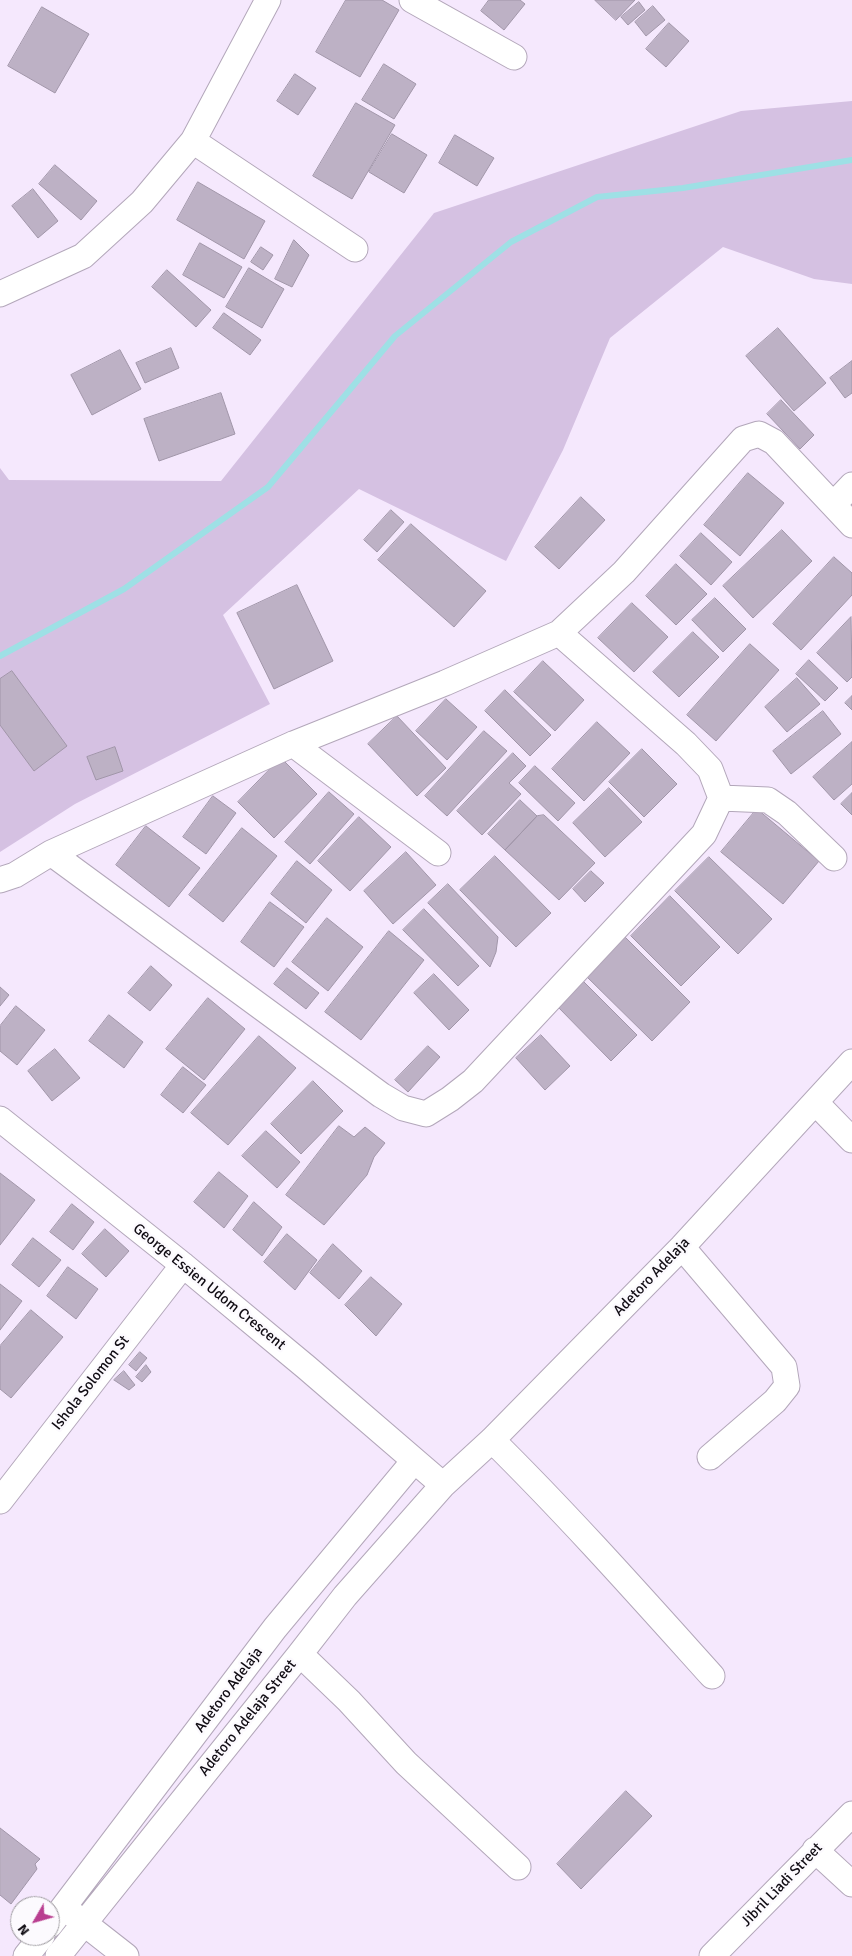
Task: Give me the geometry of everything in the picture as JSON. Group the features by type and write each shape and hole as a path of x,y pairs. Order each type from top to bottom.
{"street":[{"path":"0,294 83,256 142,202 193,141 268,0"},
{"path":"412,0 514,57"},
{"path":"193,141 355,249"},
{"path":"0,880 16,875 51,852 293,744 445,683 559,633 624,572 744,439 759,434 774,442 852,525"},
{"path":"834,504 852,485"},
{"path":"51,852 381,1096 403,1108 426,1114 450,1099 473,1081 704,834 722,798 710,769 686,744 559,633"},
{"path":"293,744 438,853"},
{"path":"722,798 768,800 788,813 834,858"},
{"name":"Adetoro Adelaja","path":"443,1485 492,1440 682,1247 852,1062"},
{"path":"816,1103 852,1140"},
{"name":"George Essien Udom Crescent","path":"0,1119 306,1367 443,1485"},
{"path":"682,1247 784,1367 787,1386 775,1401 710,1458"},
{"name":"Ishola Solomon St","path":"0,1501 8,1475 183,1266"},
{"path":"492,1440 527,1474 712,1676"},
{"name":"Adetoro Adelaja","path":"60,1912 275,1628 414,1460"},
{"name":"Adetoro Adelaja Street","path":"58,1956 345,1596 443,1485"},
{"path":"300,1654 349,1701 406,1763 518,1867"},
{"name":"Jibril Liadi Street","path":"712,1956 852,1814"},
{"path":"815,1850 852,1884"},
{"path":"60,1917 84,1923 126,1956"},
{"path":"26,1956 34,1946"}],"shaded area":[{"path":"852,101 852,284 814,279 723,247 610,338 563,450 506,561 359,489 223,615 270,704 75,804 0,852 0,468 9,480 221,481 434,213 741,111"}],"building":[{"path":"346,0 382,0 399,10 360,77 316,52"},
{"path":"489,0 520,0 525,4 504,30 481,11"},
{"path":"595,0 635,0 616,20"},
{"path":"639,2 645,10 628,25 621,17"},
{"path":"653,6 665,20 646,36 635,22"},
{"path":"42,7 89,34 55,93 8,66"},
{"path":"669,23 689,41 666,67 646,49"},
{"path":"384,64 416,84 394,119 362,100"},
{"path":"295,74 316,88 298,115 277,101"},
{"path":"356,103 395,125 352,199 313,176"},
{"path":"392,134 427,155 404,193 369,172"},
{"path":"455,135 494,158 477,186 439,163"},
{"path":"55,165 97,201 81,220 39,184"},
{"path":"198,182 265,221 244,259 177,220"},
{"path":"33,189 58,221 38,238 12,206"},
{"path":"294,240 309,255 292,287 275,279"},
{"path":"200,243 242,267 224,298 183,275"},
{"path":"261,247 273,255 263,270 251,262"},
{"path":"249,268 284,289 262,328 226,307"},
{"path":"167,270 211,310 196,327 152,287"},
{"path":"224,313 261,340 250,355 213,328"},
{"path":"778,328 826,383 794,411 746,356"},
{"path":"171,348 179,368 145,383 136,363"},
{"path":"120,350 141,389 92,415 71,375"},
{"path":"852,361 852,393 845,398 830,378"},
{"path":"221,393 235,434 159,461 144,419"},
{"path":"781,400 814,435 800,449 767,414"},
{"path":"748,473 784,503 740,556 704,525"},
{"path":"581,497 605,520 559,569 535,547"},
{"path":"391,510 404,522 377,552 364,540"},
{"path":"411,524 486,591 454,627 378,560"},
{"path":"782,530 812,561 753,618 723,586"},
{"path":"701,533 732,562 711,585 680,556"},
{"path":"834,557 852,573 852,595 801,650 773,624"},
{"path":"676,564 707,594 676,625 646,596"},
{"path":"297,585 333,661 274,689 237,613"},
{"path":"715,598 746,629 723,652 692,620"},
{"path":"632,603 668,637 634,672 598,638"},
{"path":"851,617 852,677 847,682 817,653"},
{"path":"693,632 719,657 679,697 653,672"},
{"path":"750,644 779,670 716,741 687,715"},
{"path":"809,660 838,688 825,701 796,674"},
{"path":"543,661 584,700 555,731 514,692"},
{"path":"12,671 67,746 34,771 0,725 0,679"},
{"path":"797,678 820,704 787,732 765,707"},
{"path":"505,690 551,735 530,756 485,711"},
{"path":"852,696 852,710 845,703"},
{"path":"446,699 477,727 447,760 416,731"},
{"path":"823,711 841,734 791,774 773,751"},
{"path":"397,716 446,768 417,796 368,744"},
{"path":"597,722 630,753 584,801 552,769"},
{"path":"484,731 507,751 447,816 425,796"},
{"path":"852,742 852,784 834,800 813,777"},
{"path":"115,747 123,771 96,780 87,757"},
{"path":"642,749 677,784 644,817 609,782"},
{"path":"513,753 526,766 509,783 521,794 482,835 457,811"},
{"path":"281,758 317,794 274,838 238,802"},
{"path":"535,766 575,803 558,821 519,783"},
{"path":"609,788 642,822 605,857 573,823"},
{"path":"329,792 354,814 310,864 285,842"},
{"path":"852,793 852,815 841,804"},
{"path":"213,796 236,813 206,854 183,837"},
{"path":"520,800 537,816 505,850 488,834"},
{"path":"757,809 819,861 783,904 721,852"},
{"path":"544,815 595,863 559,900 505,850 537,816"},
{"path":"359,817 391,847 350,891 318,861"},
{"path":"146,826 200,868 169,907 116,865"},
{"path":"242,828 277,856 223,922 189,895"},
{"path":"406,852 436,885 393,924 364,891"},
{"path":"495,856 551,913 516,947 460,890"},
{"path":"709,857 772,919 738,954 675,891"},
{"path":"297,861 332,890 306,923 271,894"},
{"path":"591,871 604,883 585,902 573,889"},
{"path":"448,884 498,937 496,952 490,967 428,903"},
{"path":"670,896 720,947 681,986 631,936"},
{"path":"270,902 304,927 274,967 241,942"},
{"path":"424,909 479,966 458,986 403,930"},
{"path":"327,918 363,947 328,991 292,962"},
{"path":"389,931 424,960 361,1040 325,1012"},
{"path":"624,936 690,1002 652,1041 585,975"},
{"path":"151,966 172,985 150,1011 128,993"},
{"path":"287,968 319,993 306,1009 274,984"},
{"path":"434,974 469,1010 449,1030 414,993"},
{"path":"582,980 637,1035 611,1061 557,1006"},
{"path":"0,987 9,995 0,1006"},
{"path":"208,998 245,1029 204,1080 166,1049"},
{"path":"16,1006 45,1030 17,1065 0,1051 0,1026"},
{"path":"109,1015 143,1042 124,1068 89,1041"},
{"path":"541,1035 570,1066 545,1090 516,1058"},
{"path":"259,1036 296,1068 228,1145 191,1113"},
{"path":"428,1046 440,1057 408,1092 395,1080"},
{"path":"55,1049 80,1078 52,1101 28,1071"},
{"path":"183,1067 206,1085 183,1113 161,1095"},
{"path":"313,1081 343,1111 301,1154 271,1124"},
{"path":"339,1126 354,1137 365,1127 385,1143 374,1157 367,1175 324,1225 286,1195"},
{"path":"266,1131 300,1162 277,1188 242,1156"},
{"path":"219,1172 248,1196 224,1228 194,1202"},
{"path":"0,1173 35,1200 0,1245"},
{"path":"254,1202 282,1227 262,1256 233,1230"},
{"path":"72,1204 94,1222 73,1250 50,1232"},
{"path":"105,1229 129,1251 106,1277 82,1254"},
{"path":"287,1234 317,1260 295,1290 264,1262"},
{"path":"33,1238 61,1260 39,1287 12,1265"},
{"path":"333,1244 362,1271 339,1299 310,1273"},
{"path":"68,1267 98,1289 76,1319 47,1296"},
{"path":"371,1277 402,1304 376,1336 345,1305"},
{"path":"0,1284 22,1301 0,1330"},
{"path":"31,1310 63,1337 11,1398 0,1389 0,1346"},
{"path":"140,1352 147,1358 136,1371 129,1365"},
{"path":"146,1365 151,1372 142,1382 136,1377"},
{"path":"124,1371 135,1385 129,1390 114,1380"},
{"path":"626,1791 652,1816 581,1889 557,1864"},
{"path":"0,1828 40,1859 35,1864 37,1869 17,1896 10,1896 10,1903 0,1895"}],"waterway":[{"path":"0,656 124,589 268,487 395,336 511,242 597,197 683,188 852,160"}]}
